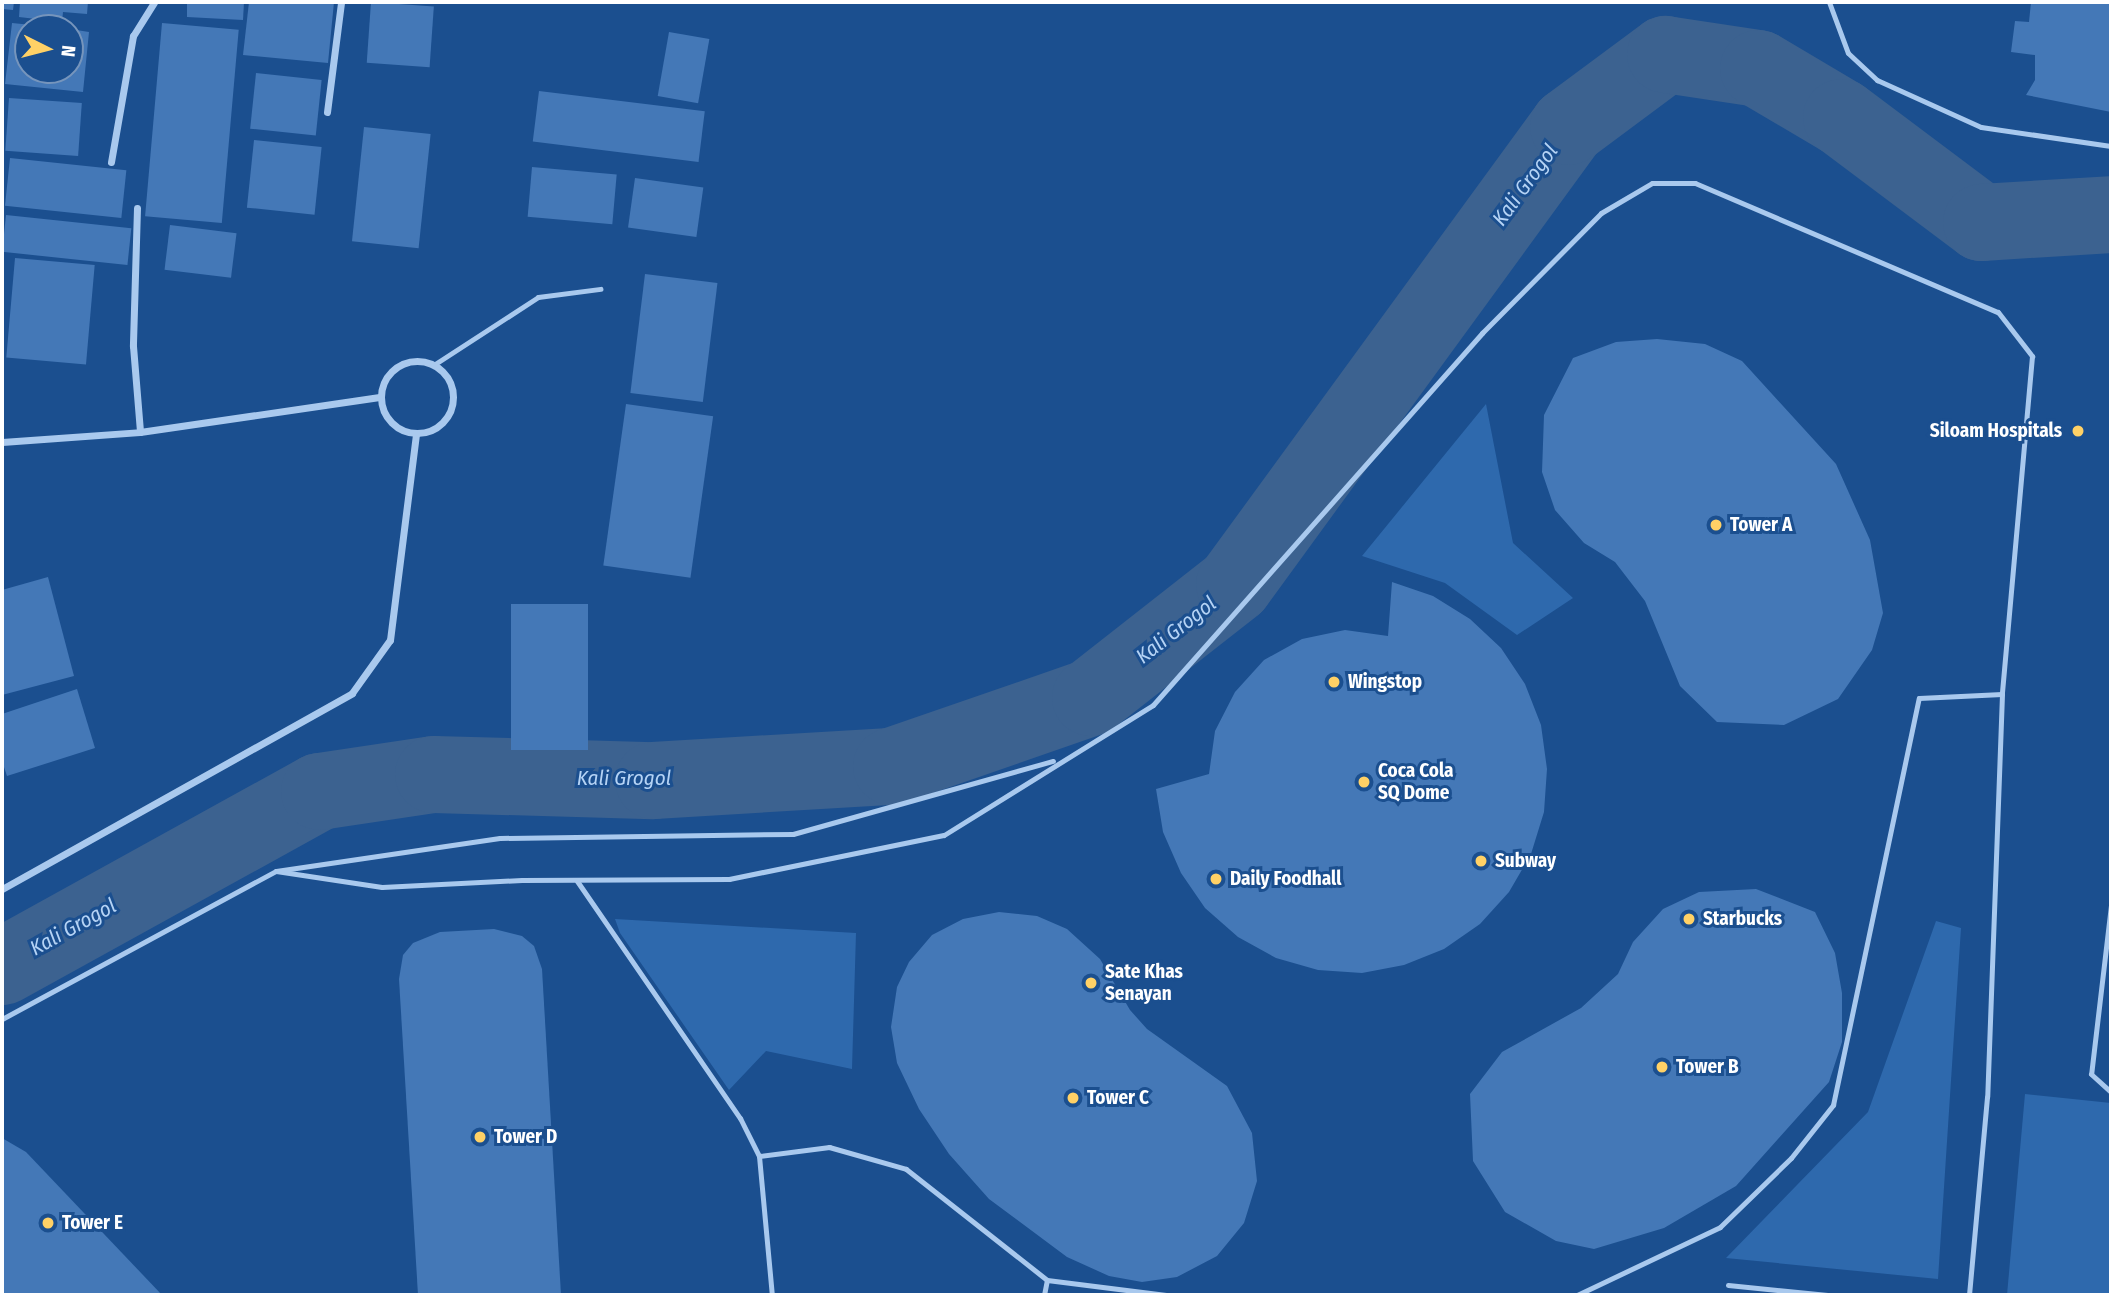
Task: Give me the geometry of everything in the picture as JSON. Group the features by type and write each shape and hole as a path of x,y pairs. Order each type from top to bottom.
{"street":[{"path":"111,162 133,36 154,2"},
{"path":"327,112 341,2"},
{"path":"137,208 133,346 140,432"},
{"path":"416,359 435,364 449,378 454,397 449,415 435,429 416,434 398,429 385,416 379,397 384,379 398,364 416,359"},
{"path":"2,442 140,432 379,397"},
{"path":"2,888 352,693 390,640 416,434"}],"lane":[{"path":"1829,2 1848,53 1877,80 1980,127 2111,146"},
{"path":"276,871 382,887 729,879 944,835 1060,759 1153,705 1482,333 1601,213 1652,183 1695,183 1998,312 2032,356 2003,694 1987,1097 1969,1295"},
{"path":"435,364 538,297 600,289"},
{"path":"1577,1295 1720,1227 1791,1158 1833,1105 1919,698 2003,694"},
{"path":"2,1019 276,871 500,838 793,834 1060,759"},
{"path":"577,881 740,1118 759,1156 772,1295"},
{"path":"2111,905 2091,1074 2111,1092"},
{"path":"759,1156 829,1147 906,1169 1047,1280 1166,1295"},
{"path":"1044,1295 1047,1280"},
{"path":"1728,1285 1827,1295"}],"shaded area":[{"path":"1486,404 1513,543 1573,598 1517,635 1445,583 1362,556"},
{"path":"615,919 856,933 852,1069 766,1051 729,1090 620,933"},
{"path":"1936,921 1961,928 1938,1279 1726,1258 1868,1112"},
{"path":"2025,1094 2111,1103 2111,1295 2007,1295"}],"building":[{"path":"2,2 14,2 13,10 2,9"},
{"path":"20,2 88,2 87,14 19,14"},
{"path":"187,2 244,2 243,20 187,17"},
{"path":"249,2 334,2 328,63 243,55"},
{"path":"371,2 434,6 430,67 367,63"},
{"path":"2031,2 2111,2 2111,112 2026,95 2035,80 2035,55 2011,52 2015,21 2029,22"},
{"path":"12,23 14,84 84,84 83,92 5,84"},
{"path":"162,23 239,30 222,223 145,216"},
{"path":"84,31 89,32 84,82"},
{"path":"669,32 709,39 698,103 658,96"},
{"path":"256,73 322,80 316,136 250,129"},
{"path":"539,91 705,111 699,162 533,142"},
{"path":"9,98 82,103 78,156 5,151"},
{"path":"364,127 431,134 419,248 352,241"},
{"path":"254,140 322,147 315,215 247,208"},
{"path":"10,158 126,170 121,218 5,206"},
{"path":"532,167 617,174 612,224 528,217"},
{"path":"635,178 703,188 696,237 628,228"},
{"path":"6,215 131,228 127,265 2,252"},
{"path":"170,225 237,233 231,278 165,270"},
{"path":"15,258 95,265 86,365 6,358"},
{"path":"645,274 717,283 703,402 630,393"},
{"name":"Tower A","path":"1657,339 1705,344 1742,361 1836,464 1870,540 1883,613 1872,650 1838,699 1784,725 1717,722 1680,686 1645,601 1615,562 1584,543 1555,510 1542,472 1544,415 1573,358 1616,342"},
{"path":"626,404 713,416 690,578 603,565"},
{"path":"48,577 74,676 2,695 2,590"},
{"name":"Coca Cola SQ Dome","path":"1392,582 1433,596 1470,619 1501,648 1525,684 1541,725 1547,769 1544,812 1531,854 1509,892 1480,924 1444,949 1404,965 1362,973 1318,970 1276,958 1238,937 1205,908 1181,873 1163,832 1156,789 1209,774 1215,731 1235,692 1264,660 1302,639 1345,630 1388,636"},
{"path":"511,604 588,604 588,750 511,750"},
{"path":"77,689 95,748 7,776 2,761 2,714"},
{"name":"Tower B","path":"1756,889 1815,912 1835,953 1842,993 1842,1042 1829,1082 1736,1186 1664,1228 1594,1249 1556,1241 1505,1212 1473,1161 1470,1094 1502,1052 1581,1008 1618,974 1633,942 1663,909 1699,892"},
{"name":"Tower C","path":"999,912 1037,916 1067,929 1100,959 1130,1010 1147,1029 1227,1086 1252,1133 1257,1181 1244,1223 1217,1256 1177,1277 1142,1282 1109,1276 1067,1257 989,1199 949,1154 919,1109 897,1063 891,1027 897,987 909,962 932,935 963,919"},
{"name":"Tower D","path":"494,929 522,936 534,946 542,969 561,1295 418,1295 399,979 403,955 413,943 440,932"},
{"name":"Tower E","path":"2,1138 26,1152 162,1295 2,1295"}],"waterway":[{"name":"Kali Grogol","path":"2,966 319,791 433,774 653,780 891,766 1090,697 1234,584 1568,126 1665,54 1758,68 1841,117 1981,222 2111,214"}],"place":[{"name":"Siloam Hospitals","path":"2078,431"},
{"name":"Tower A","path":"1716,525"},
{"name":"Wingstop","path":"1334,682"},
{"name":"Coca Cola SQ Dome","path":"1364,782"},
{"name":"Subway","path":"1481,861"},
{"name":"Daily Foodhall","path":"1216,879"},
{"name":"Starbucks","path":"1689,919"},
{"name":"Sate Khas Senayan","path":"1091,983"},
{"name":"Tower B","path":"1662,1067"},
{"name":"Tower C","path":"1073,1098"},
{"name":"Tower D","path":"480,1137"},
{"name":"Tower E","path":"48,1223"}]}
